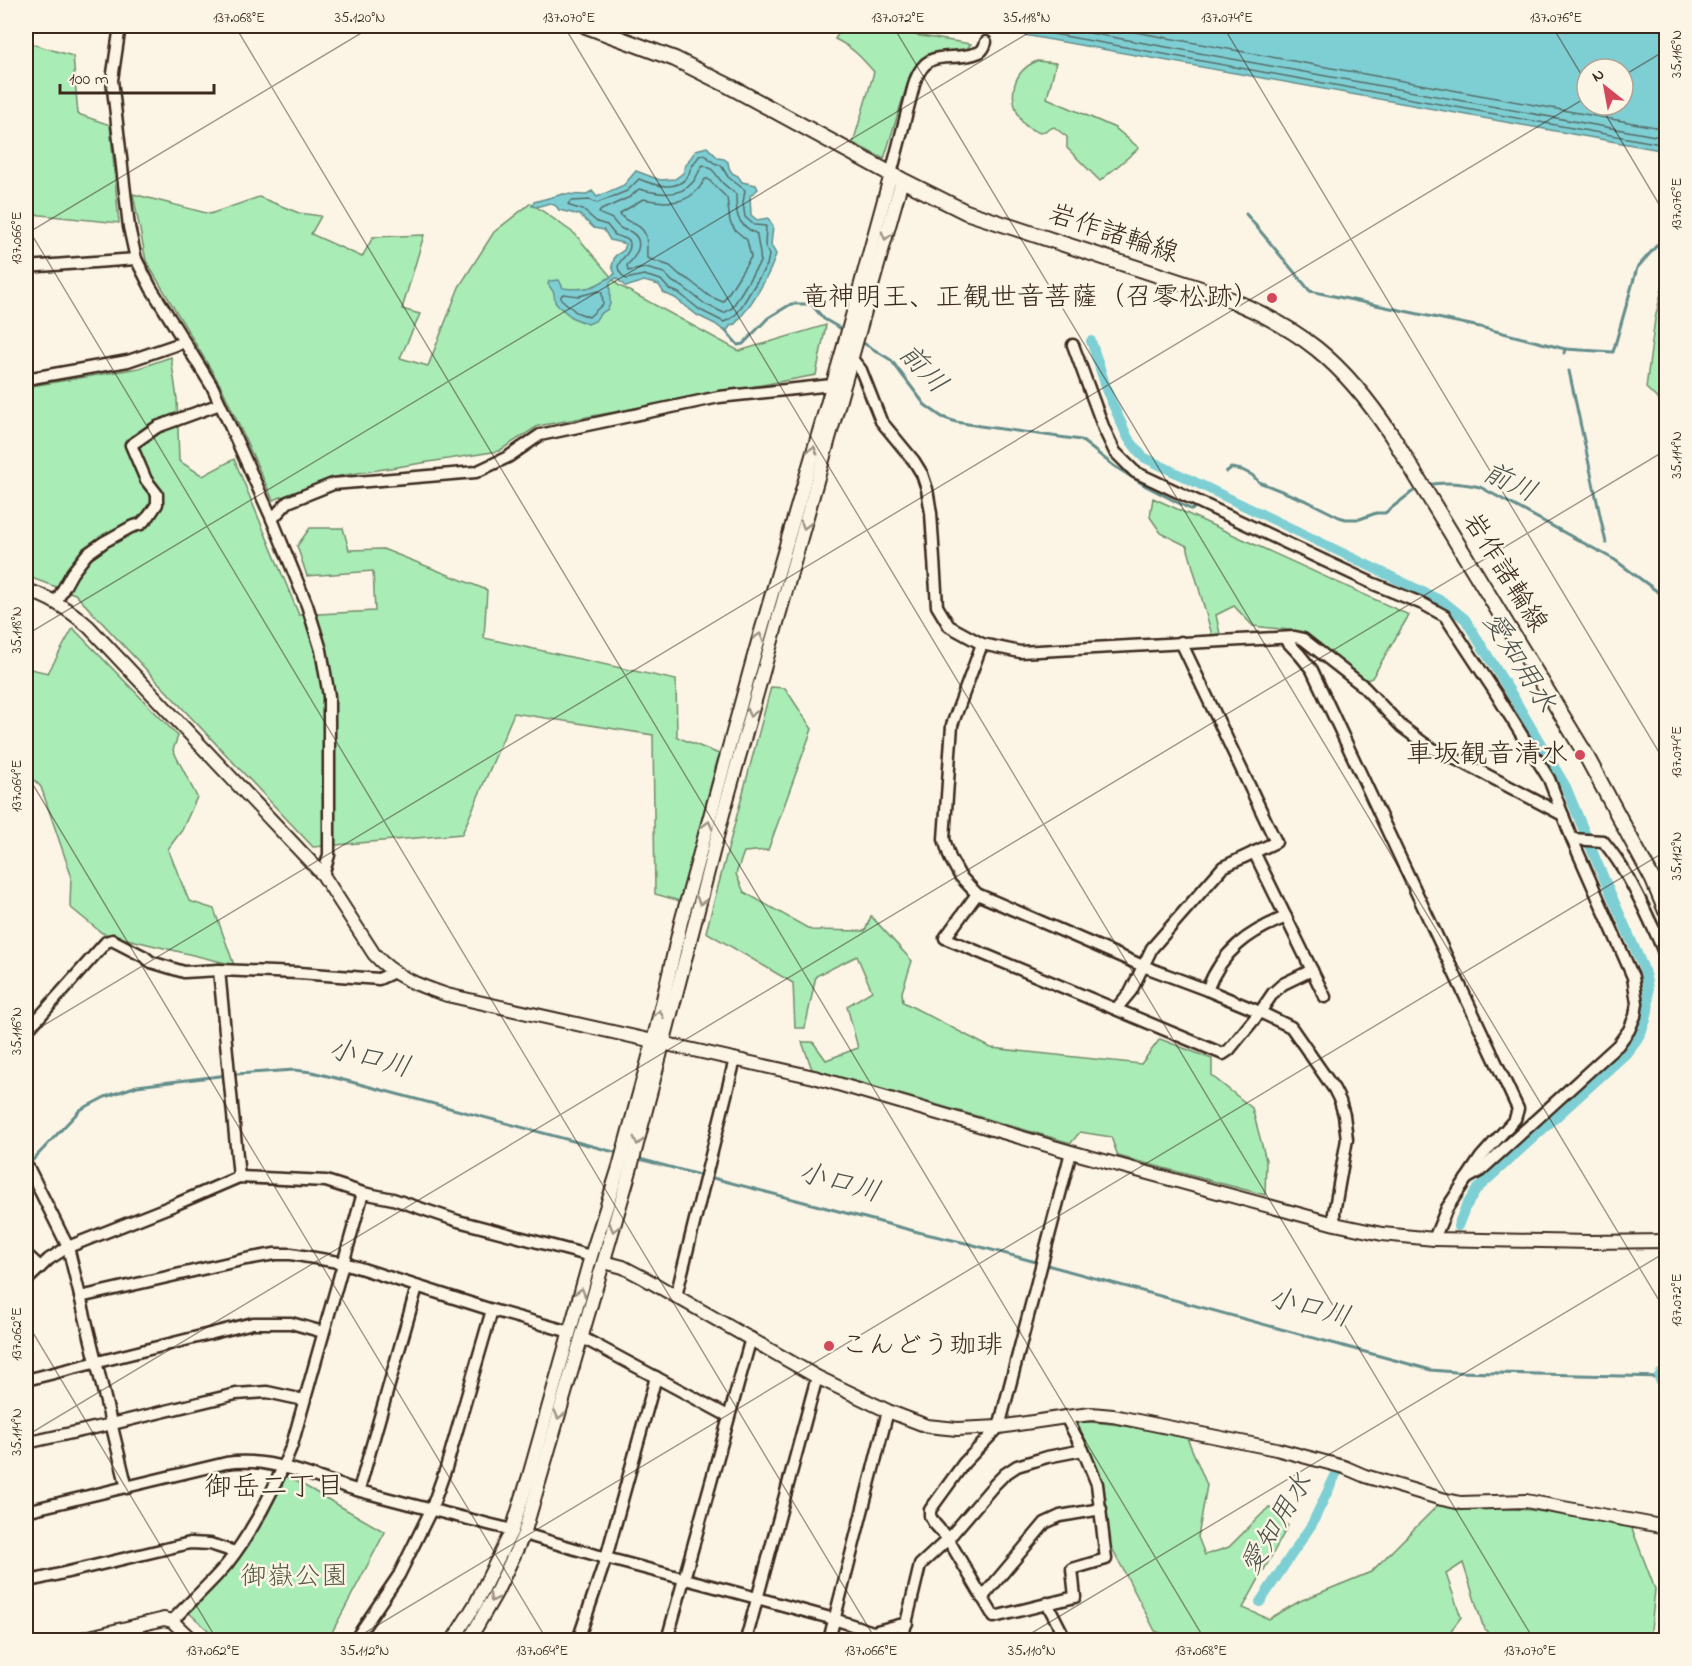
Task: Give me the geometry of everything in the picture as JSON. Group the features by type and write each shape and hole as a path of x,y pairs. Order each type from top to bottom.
{"main road":[{"name":"岩作諸輪線","path":"586,26 675,59 966,212 1216,294 1268,316 1309,342 1352,381 1375,410 1419,480 1583,750 1653,880 1666,911"}],"street":[{"path":"120,26 112,80 129,227 136,259 151,288 213,388 272,519 307,605 321,650 329,696 329,855 323,875"},
{"path":"468,1641 496,1593 518,1532 530,1476 575,1334 604,1262 624,1169 658,1043 852,359 896,177 915,81 921,68 929,60 937,57 978,53 983,50 986,42"},
{"path":"658,1043 681,922 724,765 832,385 896,177"},
{"path":"26,267 136,259"},
{"path":"26,379 128,361 184,342"},
{"path":"1073,345 1104,429 1115,452 1135,472 1445,616 1549,778 1572,839 1633,977 1637,1003 1635,1016 1629,1030 1618,1045 1480,1171 1466,1179"},
{"path":"852,359 861,370 881,421 922,474 931,513 937,606 949,626 982,644 1020,652 1181,642 1295,637 1303,639 1362,685 1402,727 1429,747 1563,815"},
{"path":"272,519 288,502 333,484 476,472 508,457 540,435 719,397 832,385"},
{"path":"56,602 72,573 87,554 131,527 141,524 157,504 156,494 146,480 131,445 158,427 220,404"},
{"path":"26,590 56,602 89,627 323,875 383,964 411,983 447,995 814,1077 1071,1152 1335,1224 1382,1234 1434,1239 1666,1241"},
{"path":"1284,638 1312,670 1518,1109 1515,1119 1481,1157 1447,1208 1434,1239"},
{"path":"1116,1009 1131,991 1152,948 1222,867 1276,842 1181,642"},
{"path":"982,644 952,725 944,838 950,858 960,876 977,894 1291,1027 1334,1089 1344,1115 1347,1139 1334,1213 1335,1224"},
{"path":"1572,839 1603,841 1616,857 1633,884 1663,947 1666,959"},
{"path":"1254,852 1325,997"},
{"path":"977,894 945,938 1223,1053 1229,1050 1273,993 1283,984 1312,970"},
{"path":"1207,990 1224,958 1236,945 1269,924 1286,917"},
{"path":"26,1032 106,942 112,940 151,962 184,972 219,970 379,978 394,972"},
{"path":"219,970 239,1177"},
{"path":"676,1296 735,1059"},
{"path":"1066,1417 1097,1484 1106,1559 1072,1569 1075,1597 994,1617 948,1539 934,1523 930,1510 964,1463 999,1427 1071,1152"},
{"path":"27,1168 68,1247 127,1488"},
{"path":"575,1334 591,1256 624,1169"},
{"path":"26,1281 53,1256 68,1247 239,1177 326,1181 363,1193 393,1199 458,1221 591,1256"},
{"path":"171,1621 235,1552 261,1510 283,1467 292,1445 363,1193"},
{"path":"26,1254 40,1267"},
{"path":"80,1297 198,1269 275,1254 344,1263 575,1334 728,1416"},
{"path":"604,1262 623,1267 817,1377 888,1411 927,1426 957,1429 999,1427 1091,1414 1113,1416 1276,1449 1461,1503 1526,1501 1666,1527"},
{"path":"359,1490 417,1287"},
{"path":"355,1641 399,1575 431,1510 446,1468 492,1310"},
{"path":"26,1380 253,1323 291,1323 323,1332"},
{"path":"667,1641 751,1338"},
{"path":"578,1641 606,1558 656,1377"},
{"path":"746,1641 817,1377"},
{"path":"26,1443 236,1394 267,1392 304,1400"},
{"path":"829,1641 888,1411"},
{"path":"902,1641 920,1565 948,1539 995,1484 1017,1467 1083,1450"},
{"path":"26,1511 239,1461 283,1467 431,1510 834,1619 873,1632 907,1623"},
{"path":"982,1598 1045,1523 1060,1516 1101,1509"},
{"path":"453,1641 518,1532"},
{"path":"26,1582 190,1543 210,1544 235,1552"},
{"path":"1047,1603 1066,1641"},
{"path":"78,1641 164,1619 171,1621 192,1641"}],"green space":[{"path":"26,26 28,43 73,56 78,114 110,125 119,223 31,214 26,227"},
{"path":"843,26 885,26 915,35 971,44 965,51 933,54 915,67 910,75 884,159 853,143 874,72 856,53 835,39"},
{"path":"1037,61 1056,63 1047,98 1115,128 1139,148 1100,181 1067,148 1067,137 1054,127 1040,133 1029,128 1022,121 1014,100 1015,84 1023,71"},
{"path":"133,194 210,214 259,197 299,213 321,216 311,234 362,257 373,237 424,235 402,309 420,314 400,358 428,366 459,287 494,232 531,203 575,234 618,285 739,351 826,325 816,375 538,426 499,451 339,476 273,500 222,388 146,261"},
{"path":"1666,272 1666,407 1646,388 1655,319"},
{"path":"171,357 177,399 179,461 203,476 234,459 299,615 375,611 373,571 307,576 297,546 310,528 343,528 349,550 383,549 487,590 484,638 676,680 677,737 719,754 680,901 655,894 653,735 514,713 462,834 313,847 75,594 26,576 26,387 139,368"},
{"path":"1153,498 1409,615 1372,678 1367,680 1298,631 1253,626 1234,606 1216,615 1220,634 1212,635 1187,546 1161,533 1150,517"},
{"path":"73,628 178,736 173,750 197,797 182,830 168,849 189,901 214,909 234,965 102,933 70,907 71,875 41,787 26,772 26,668 48,673"},
{"path":"771,687 785,688 812,729 768,850 744,852 736,874 744,892 811,930 865,931 871,916 912,961 902,992 903,1002 991,1048 1141,1064 1160,1039 1212,1059 1212,1076 1252,1108 1266,1160 1265,1195 1118,1156 1111,1137 1080,1132 1071,1143 812,1069 802,1042 813,1042 826,1060 858,1048 847,1006 872,991 857,956 816,976 805,1028 795,1028 793,983 706,932"},
{"path":"1079,1422 1147,1429 1187,1438 1207,1485 1198,1537 1205,1555 1229,1547 1269,1507 1288,1526 1243,1608 1269,1619 1300,1601 1371,1572 1438,1505 1530,1510 1631,1526 1655,1589 1650,1640 1498,1640 1484,1629 1463,1563 1446,1574 1461,1617 1444,1640 1272,1640 1266,1636 1259,1640 1179,1640 1155,1631 1110,1544 1102,1487 1077,1428"},
{"name":"御嶽公園","path":"284,1474 385,1532 330,1636 325,1640 219,1640 188,1612"}],"water":[{"path":"975,26 1666,26 1666,151"},
{"path":"707,147 718,158 728,162 732,173 742,182 756,185 758,189 750,196 751,215 757,220 768,218 773,226 771,245 776,254 773,263 759,291 735,324 731,325 726,332 664,293 659,285 644,281 626,287 616,278 610,282 608,309 595,321 588,324 573,318 558,306 548,284 549,281 559,280 563,288 572,289 596,285 615,274 612,266 615,256 624,250 626,244 610,240 604,230 594,228 580,215 559,210 550,203 532,206 534,202 563,194 585,195 592,191 597,197 624,185 636,171 660,180 675,179 683,173 696,150"}],"waterway":[{"path":"1246,214 1310,291 1480,327 1565,349 1564,353"},
{"path":"1565,349 1613,352 1637,268 1666,235"},
{"name":"前川","path":"725,330 738,345 743,344 768,318 791,304 811,304 824,319 845,331"},
{"name":"前川","path":"860,341 891,360 925,405 942,417 980,426 1081,440 1114,466 1146,486 1192,510 1194,508"},
{"name":"愛知用水","path":"1091,341 1109,396 1128,438 1143,457 1444,602 1465,619 1566,787 1643,967 1648,990 1648,1011 1642,1031 1629,1051 1477,1189 1465,1208 1458,1226"},
{"path":"1569,371 1606,543"},
{"name":"前川","path":"1226,472 1231,468 1242,470 1259,482 1346,519 1360,519 1376,513 1385,513 1418,489"},
{"name":"前川","path":"1427,485 1454,483 1480,487 1615,560 1666,598"},
{"name":"小口川","path":"29,1164 80,1110 105,1097 137,1086 236,1074 294,1070 312,1072 363,1085 618,1153"},
{"name":"小口川","path":"636,1158 703,1176"},
{"name":"小口川","path":"709,1177 970,1244 1431,1370 1663,1377"},
{"name":"愛知用水","path":"1260,1602 1312,1524 1337,1472"}],"place":[{"name":"竜神明王、正観世音菩薩（召零松跡）","path":"1272,298"},
{"name":"車坂観音清水","path":"1580,755"},
{"name":"こんどう珈琲","path":"829,1346"}],"district":[{"name":"御岳二丁目","path":"274,1488"}]}
